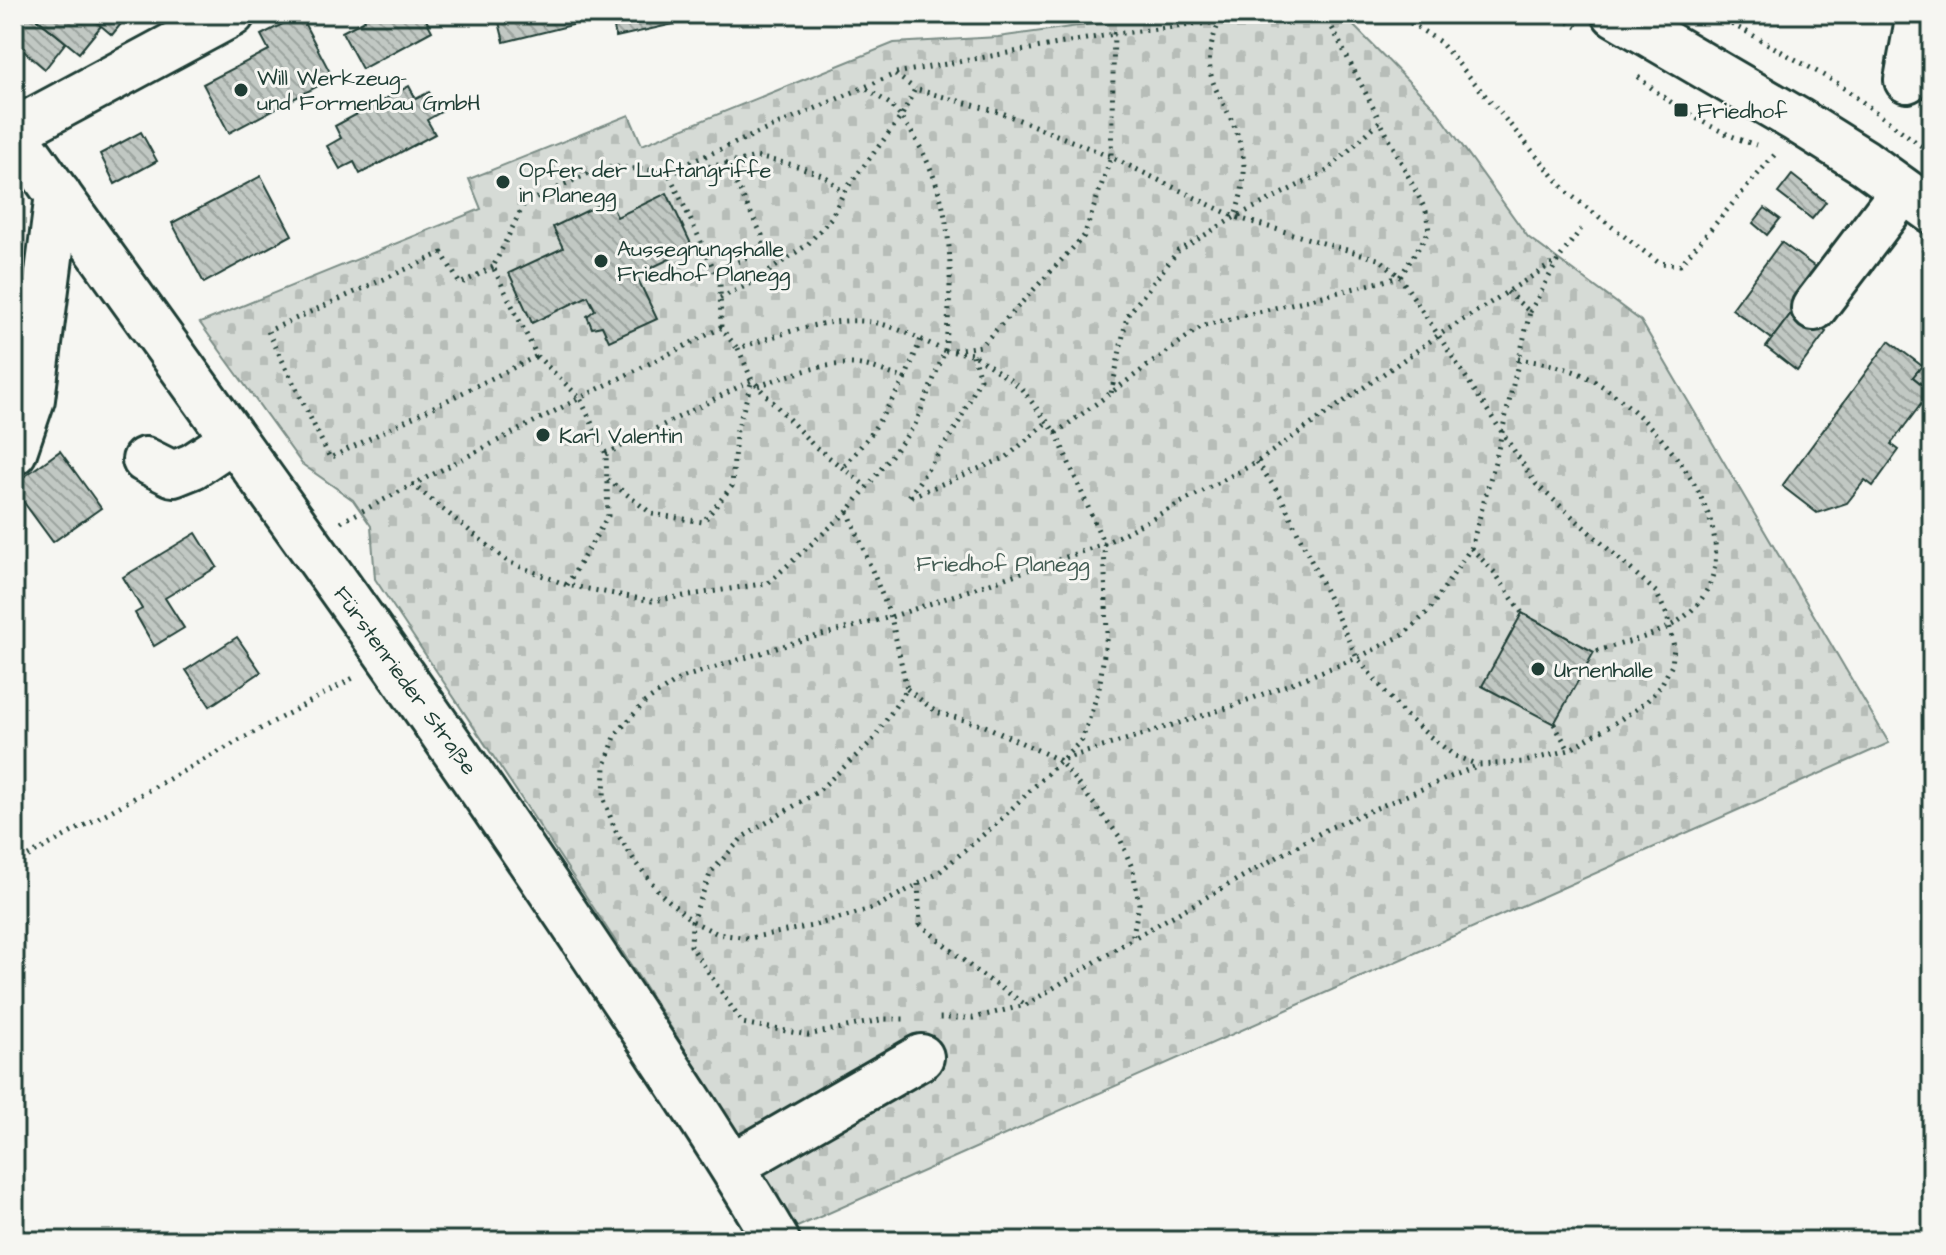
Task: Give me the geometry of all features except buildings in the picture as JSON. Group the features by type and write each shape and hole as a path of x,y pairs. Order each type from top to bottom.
{"street":[{"path":"14,132 232,14"},
{"path":"1615,14 1797,120 1918,201 1814,308"},
{"path":"1907,80 1919,14"},
{"name":"Fürstenrieder Straße","path":"14,132 502,815 733,1165 777,1241"},
{"path":"14,452 32,399 58,194"},
{"path":"145,460 173,474 193,466 232,440"},
{"path":"733,1165 922,1031"}],"path":[{"path":"668,172 895,74 1114,34 1287,14"},
{"path":"1056,433 1202,326 1400,277 1429,231 1426,211 1325,14"},
{"path":"1397,14 1440,42 1568,193 1659,263 1680,265 1776,152"},
{"path":"1710,14 1837,83 1932,154"},
{"path":"1221,20 1210,44 1210,72 1214,88 1240,143 1245,185 1235,217"},
{"path":"945,351 981,346 1084,236 1111,157 1114,34"},
{"path":"895,74 915,89 1002,113 1111,157 1235,217 1381,260 1400,277 1536,484 1656,592 1667,615 1674,647 1672,665 1660,687 1645,703 1569,750 1524,762 1479,765 1329,828 1132,939 1026,1005 922,1031 885,1019 808,1035 742,1023 691,946 692,921 711,872 743,837 817,792 872,741 907,689"},
{"path":"412,484 508,562 567,585 652,601 768,583 848,511 915,425 945,351 951,301 951,246 942,202 918,140 890,104 863,87"},
{"path":"720,298 752,283 808,244 831,218 844,192 901,117 915,89"},
{"path":"1111,395 1127,316 1178,251 1235,217 1327,171 1380,121"},
{"path":"537,356 330,458 268,331 442,253 460,284 493,267 524,204 604,166 668,172 756,157 825,176 844,192"},
{"path":"715,272 749,257 763,245 762,235 726,164"},
{"path":"668,172 720,282 721,328 738,348 752,380 813,445 867,487"},
{"path":"1059,760 1227,708 1357,658 1403,635 1428,612 1471,548 1496,458 1530,312 1558,260 1581,229"},
{"path":"738,348 811,326 844,322 876,323 945,351 973,354 1020,387 1056,433 1104,544 1107,634 1099,689 1082,740 997,823 937,874 874,908 812,926 749,938 718,934 692,921 660,893 615,830 604,799 605,766 616,734 644,703 681,678 802,640 891,617 1104,544 1257,462 1439,335 1558,260"},
{"path":"493,267 537,356 580,398 606,454 608,516 567,585"},
{"path":"1506,291 1530,312"},
{"path":"304,540 721,328"},
{"path":"843,468 878,423 905,379 921,339"},
{"path":"973,354 980,379 957,426 908,498 1007,457 1047,422"},
{"path":"1518,359 1564,368 1592,380 1628,403 1670,448 1688,475 1711,525 1716,544 1716,572 1708,591 1693,609 1670,628 1594,652"},
{"path":"758,386 798,372 852,363 905,379"},
{"path":"606,454 752,380"},
{"path":"607,479 652,514 703,522 732,486 736,434 752,380"},
{"path":"1257,462 1281,497 1357,658 1403,713 1428,735 1455,756 1479,765"},
{"path":"848,511 891,617 907,689 936,712 985,726 1059,760 1119,836 1133,870 1139,904 1132,939"},
{"path":"1471,548 1495,573 1522,613"},
{"path":"14,864 390,655"},
{"path":"1554,724 1569,750"},
{"path":"918,884 920,924 976,971 1026,1005"}],"green space":[{"name":"Friedhof Planegg","path":"1166,14 1342,14 1435,108 1528,237 1641,321 1889,743 795,1228 642,982 375,579 371,526 353,500 302,464 200,323 481,209 469,179 629,115 642,145 894,43 998,37"}],"place":[{"name":"Will Werkzeug- und Formenbau GmbH","path":"241,90"},
{"name":"Friedhof","path":"1681,110"},
{"name":"Opfer der Luftangriffe in Planegg","path":"503,182"},
{"name":"Aussegnungshalle Friedhof Planegg","path":"601,261"},
{"name":"Karl Valentin","path":"543,435"},
{"name":"Urnenhalle","path":"1538,669"}]}
